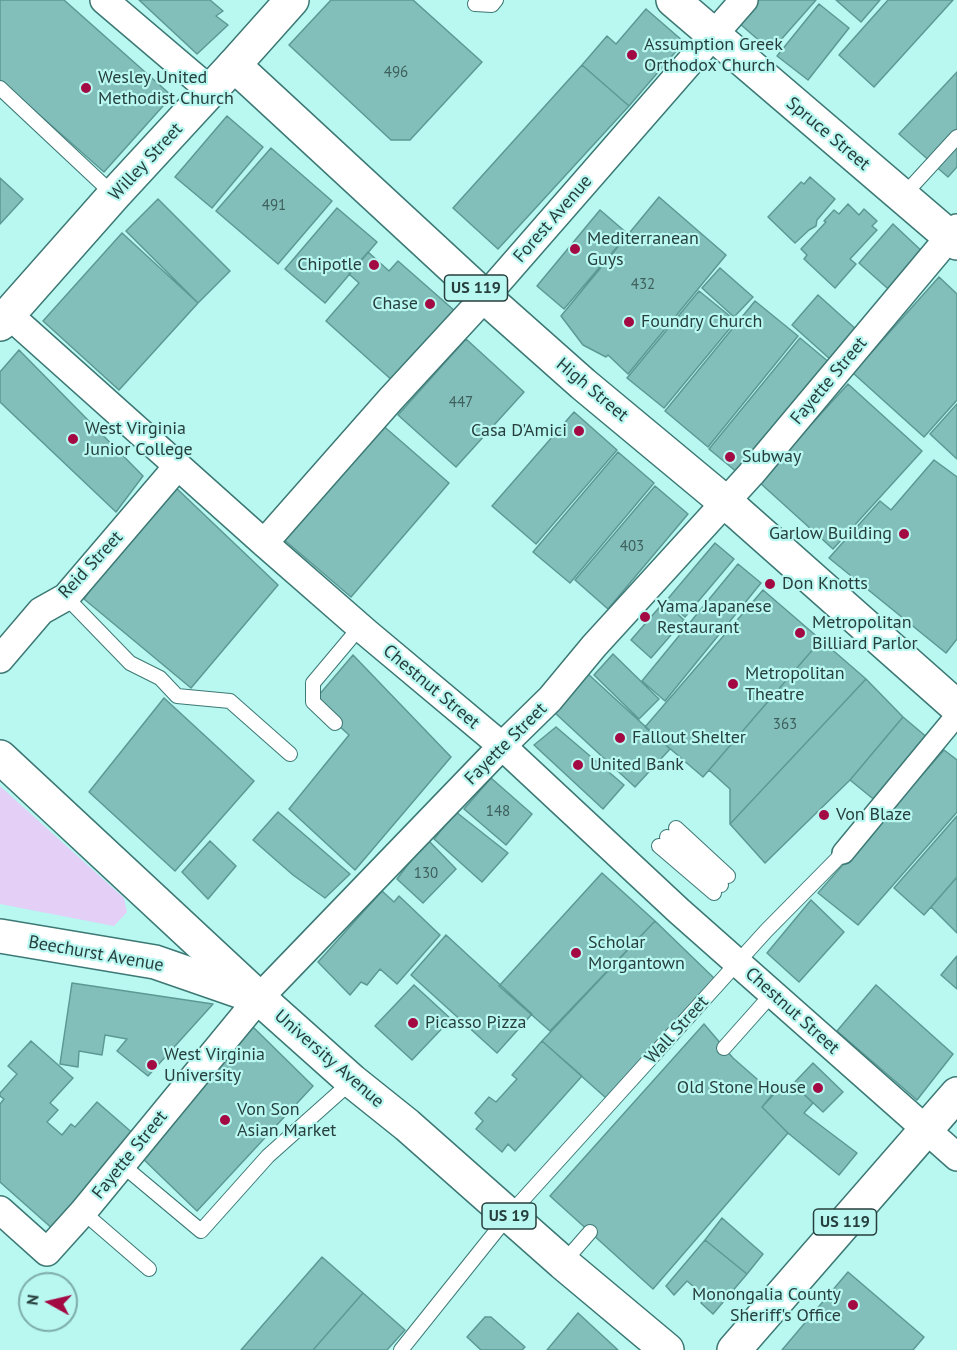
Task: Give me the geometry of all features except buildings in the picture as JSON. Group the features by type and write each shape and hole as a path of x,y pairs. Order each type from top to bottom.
{"main road":[{"name":"Willey Street","path":"5,319 114,195 292,0"},
{"name":"Spruce Street","path":"673,0 902,197 954,236"},
{"name":"High Street","path":"234,65 485,297 583,384 726,502 957,707"},
{"name":"University Avenue","path":"0,757 352,1082 407,1125 563,1263 667,1350"},
{"name":"Beechurst Avenue","path":"0,936 155,962 259,998"},
{"name":"US 119","path":"734,1350 957,1095"}],"street":[{"path":"104,0 211,91"},
{"name":"Forest Avenue","path":"264,543 390,400 485,297 744,0"},
{"name":"Fayette Street","path":"0,1210 47,1252 83,1212 259,998 550,699 594,646 726,502 954,236"},
{"name":"Chestnut Street","path":"5,319 360,627 502,746 679,912 957,1157"},
{"name":"Reid Street","path":"0,659 41,611 66,597 177,467"},
{"name":"Wall Street","path":"843,853 957,715"}],"lane":[{"path":"476,2 492,5 496,0"},
{"path":"0,88 114,195"},
{"path":"902,197 957,137"},
{"path":"66,597 130,663 160,678 177,696 230,701 290,754"},
{"path":"335,723 313,702 313,682 360,627"},
{"path":"667,837 721,885 667,837"},
{"name":"Wall Street","path":"401,1350 509,1215 766,931 843,853"},
{"path":"724,1048 772,994"},
{"path":"122,1164 201,1231 268,1156 352,1082"},
{"path":"83,1212 149,1269"},
{"path":"563,1263 590,1232"}],"shaded area":[{"path":"0,786 124,898 127,912 114,926 0,904"}],"place":[{"name":"Assumption Greek Orthodox Church","path":"632,55"},
{"name":"Wesley United Methodist Church","path":"86,88"},
{"name":"Mediterranean Guys","path":"575,249"},
{"name":"Chipotle","path":"374,265"},
{"name":"Chase","path":"430,304"},
{"name":"Foundry Church","path":"629,322"},
{"name":"Casa D'Amici","path":"579,431"},
{"name":"West Virginia Junior College","path":"73,439"},
{"name":"Subway","path":"730,457"},
{"name":"Garlow Building","path":"904,534"},
{"name":"Don Knotts","path":"770,584"},
{"name":"Yama Japanese Restaurant","path":"645,617"},
{"name":"Metropolitan Billiard Parlor","path":"800,633"},
{"name":"Metropolitan Theatre","path":"733,684"},
{"name":"Fallout Shelter","path":"620,738"},
{"name":"United Bank","path":"578,765"},
{"name":"Von Blaze","path":"824,815"},
{"name":"Scholar Morgantown","path":"576,953"},
{"name":"Picasso Pizza","path":"413,1023"},
{"name":"West Virginia University","path":"152,1065"},
{"name":"Old Stone House","path":"818,1088"},
{"name":"Von Son Asian Market","path":"225,1120"},
{"name":"Monongalia County Sheriff's Office","path":"853,1305"}]}
